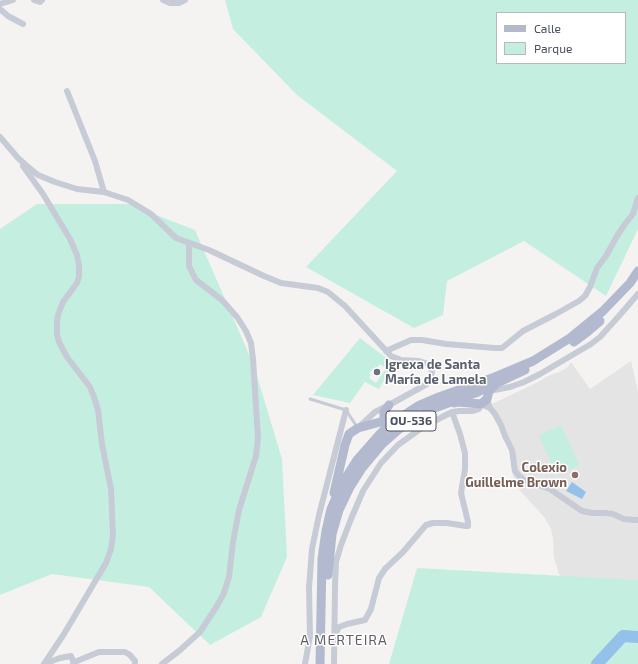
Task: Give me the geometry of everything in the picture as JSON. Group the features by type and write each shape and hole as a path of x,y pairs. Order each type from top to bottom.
{"main road":[{"name":"OU-536","path":"320,664 322,559 326,531 335,509 362,468 382,444 398,430 437,404 533,361 570,338 604,311 638,272"},
{"name":"OU-536","path":"361,459 379,435 389,425 418,406 437,404 475,393 488,398 543,361 557,354 586,333 619,304 638,281"},
{"path":"475,393 488,398"},
{"path":"335,509 341,445 349,434 358,428 389,425 413,416 437,404 488,398"},
{"path":"389,405 384,412 389,425"},
{"path":"335,509 344,495 361,459 349,453 341,445"},
{"name":"OU-536","path":"326,664 327,586 335,509"}],"street":[{"path":"0,4 12,0"},
{"path":"34,0 40,2 42,0"},
{"path":"163,0 170,3 179,3 185,0"},
{"path":"0,9 8,16 23,24"},
{"path":"67,91 96,162 104,192"},
{"path":"0,137 18,158 43,194 70,239 76,255 79,266 79,276 77,283 63,302 60,309 57,322 59,342 67,357 90,388 94,397 98,410 102,444 111,488 113,535 111,549 106,563 64,634 44,664"},
{"path":"18,158 38,175 55,182 77,189 104,192 128,200 151,214 176,238 209,250 281,283 318,288 328,292 345,306 391,356 401,360 419,361 428,364 432,371 431,378 427,384 375,412 358,428"},
{"path":"386,351 410,340 502,348 523,331 579,301 585,296 597,268 633,214 638,198"},
{"path":"164,664 200,632 224,593 229,577 233,542 239,510 256,456 258,438 251,343 246,330 237,317 222,300 196,280 189,266 189,243"},
{"path":"334,664 336,562 348,525 363,491 381,463 398,445 423,427 452,412 473,412 479,409 488,398 540,374 591,344 600,337 638,294"},
{"path":"488,398 512,450 515,471 520,478 538,486 550,489 582,511 613,514 624,519 638,520"},
{"path":"305,664 310,636 309,588 312,549 319,515 341,445 346,410"},
{"path":"334,637 339,627 365,620 371,609 379,578 385,569 404,552 426,525 447,523 468,526 461,493 465,469 465,453 452,412"},
{"path":"44,664 60,658 71,656 74,664 99,652 126,652 136,664"}],"lane":[{"path":"310,399 346,410 358,428"}],"shaded area":[{"name":"Colexio Guillelme Brown","path":"631,361 638,391 638,606 567,599 554,558 551,529 545,518 515,485 511,466 512,449 492,404 559,372 568,367 571,362 590,389"}],"green space":[{"path":"225,0 638,0 638,229 606,296 524,241 447,281 443,315 414,328 306,267 397,171 297,95 233,29"},
{"path":"37,204 128,204 195,230 254,366 282,459 287,557 261,617 210,645 149,587 52,574 0,595 0,229"},
{"path":"360,338 393,363 379,389 365,382 350,403 313,395","holes":["380,364 386,368 376,383 369,378 371,375 369,374 373,368 376,370"]},
{"path":"561,425 579,465 557,476 539,435"},
{"path":"417,568 638,580 638,664 389,664"}],"water":[{"path":"572,482 586,492 582,499 566,491"}],"waterway":[{"path":"597,664 623,636 638,637"}],"place":[{"name":"Igrexa de Santa María de Lamela","path":"377,372"},
{"name":"Colexio Guillelme Brown","path":"575,475"}],"district":[{"name":"A MERTEIRA","path":"344,640"}]}
